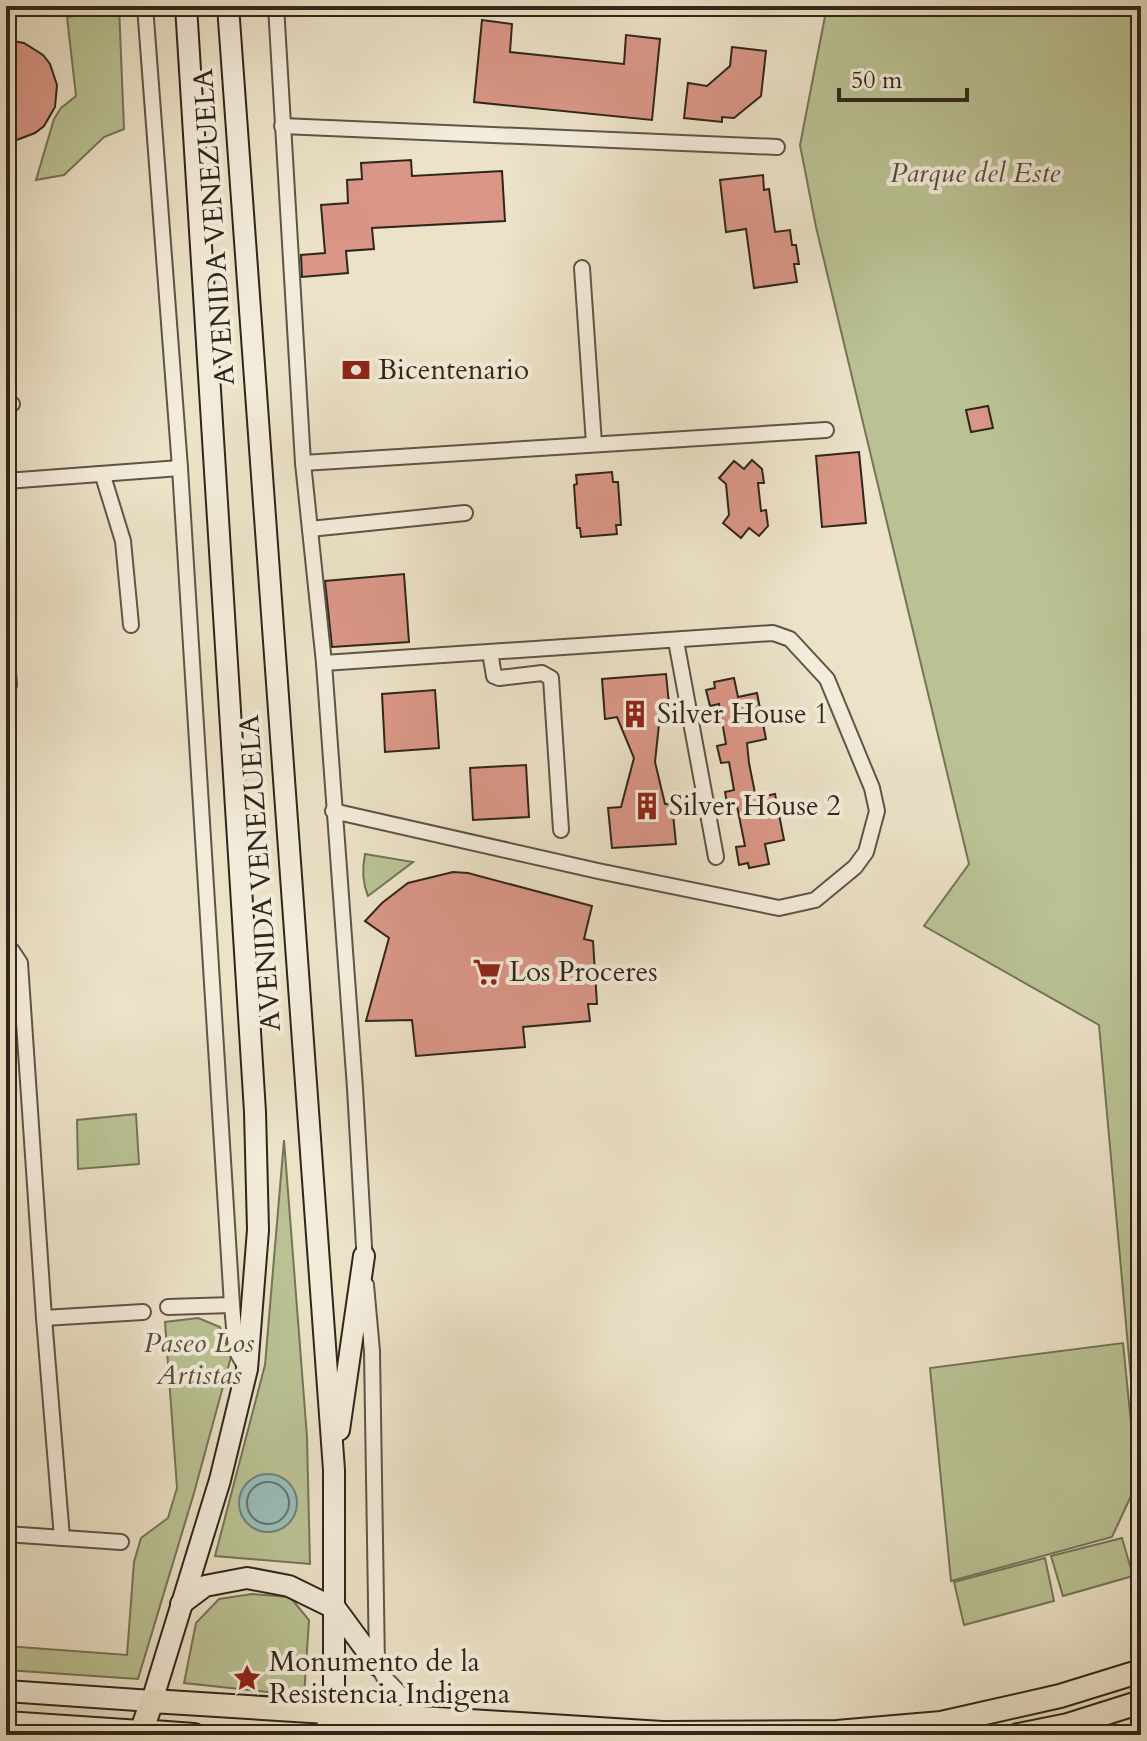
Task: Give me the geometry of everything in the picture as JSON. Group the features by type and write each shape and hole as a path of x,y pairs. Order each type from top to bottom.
{"main road":[{"path":"152,1701 662,1733 837,1732 941,1723 1060,1696 1141,1671"},
{"name":"AVENIDA VENEZUELA","path":"140,1733 152,1701"},
{"path":"1018,1735 1068,1725 1141,1702"},
{"name":"AVENIDA VENEZUELA","path":"325,1735 334,1711"},
{"path":"140,1733 194,1735"}],"street":[{"name":"AVENIDA VENEZUELA","path":"145,6 180,468 232,1305 236,1350 247,1369"},
{"name":"AVENIDA VENEZUELA","path":"152,1701 220,1480 247,1369 258,1230 255,1112 186,6"},
{"name":"AVENIDA VENEZUELA","path":"228,6 334,1470 334,1711"},
{"path":"276,6 303,463 324,663 372,1351 377,1665"},
{"path":"282,126 777,147"},
{"path":"582,268 594,444"},
{"path":"303,463 826,430"},
{"path":"6,481 180,468"},
{"path":"103,476 123,541 131,625"},
{"path":"310,529 465,513"},
{"path":"324,663 773,633 790,639 827,679 872,788 877,811 866,852 855,867 815,900 779,908 333,811"},
{"path":"676,641 716,857"},
{"path":"6,645 9,685 6,692"},
{"path":"490,652 494,676 542,673 551,678 561,830"},
{"path":"6,949 12,951 20,963 62,1538"},
{"path":"334,1470 364,1256"},
{"path":"168,1307 232,1305"},
{"path":"44,1318 143,1312"},
{"path":"6,1534 121,1542"},
{"path":"181,1604 205,1586 247,1578 289,1586 336,1609 384,1677 424,1718"},
{"path":"6,1691 152,1701"},
{"path":"6,1722 140,1733"}],"green space":[{"path":"90,6 119,6 124,129 104,137 64,175 36,180 54,119 61,108 76,96 67,17 90,14"},
{"name":"Parque del Este","path":"827,6 1141,6 1141,1490 1099,1025 924,926 969,864 816,227 800,145"},
{"path":"365,854 413,862 368,896 363,875"},
{"path":"136,1114 139,1164 78,1169 77,1120"},
{"path":"284,1140 307,1437 310,1564 215,1556 265,1365"},
{"name":"Paseo Los Artistas","path":"198,1318 220,1327 231,1357 138,1679 6,1670 6,1646 127,1655 134,1562 141,1538 168,1518 177,1488 165,1322"},
{"path":"1123,1343 1137,1483 1112,1537 951,1581 930,1368"},
{"path":"1122,1538 1133,1576 1063,1596 1051,1556"},
{"path":"1045,1558 1054,1601 964,1625 954,1582"},
{"path":"252,1594 290,1597 309,1620 304,1696 184,1683 196,1623 219,1599"}],"water":[{"path":"268,1474 289,1482 297,1503 289,1524 268,1532 247,1524 239,1503 247,1482"}],"building":[{"path":"482,20 512,24 510,52 624,64 626,35 660,39 652,120 474,102"},
{"path":"6,40 24,43 43,55 50,64 57,85 55,107 44,126 14,141 6,141"},
{"path":"732,47 766,51 761,96 734,118 722,117 722,122 684,118 688,83 707,86 730,66"},
{"path":"411,160 412,176 502,171 505,221 372,228 374,249 346,251 348,273 302,277 301,255 325,253 321,205 348,203 347,180 362,179 361,163"},
{"path":"763,175 764,190 769,189 775,232 790,230 799,264 794,264 797,282 754,288 746,229 726,232 720,180"},
{"path":"988,406 993,428 971,432 966,410"},
{"path":"859,452 866,523 822,527 816,456"},
{"path":"752,460 762,469 764,483 758,483 761,511 766,510 768,526 759,536 749,528 741,538 723,523 729,515 726,484 719,478 734,461 744,469"},
{"path":"612,472 613,482 618,482 621,525 616,525 617,534 581,537 580,528 577,528 576,475"},
{"path":"404,574 409,642 332,647 325,581"},
{"path":"666,674 670,714 660,715 655,762 665,804 672,804 676,844 612,848 608,808 621,807 634,758 617,717 605,719 602,679"},
{"path":"734,678 738,697 757,693 766,739 747,743 749,763 756,798 775,794 784,840 765,844 769,864 749,868 748,863 739,865 736,847 745,846 737,806 728,808 725,792 734,790 729,762 721,763 717,746 726,744 719,704 710,706 706,690 715,688 714,682"},
{"path":"435,690 439,748 385,752 382,694"},
{"path":"526,765 529,817 473,820 470,768"},
{"name":"Los Proceres","path":"453,872 468,873 592,906 584,939 593,941 597,1004 588,1004 590,1021 523,1027 525,1047 416,1056 412,1020 366,1021 389,938 365,921 408,883"}],"place":[{"name":"Bicentenario","path":"356,370"},
{"name":"Silver House 1","path":"635,714"},
{"name":"Silver House 2","path":"647,806"},
{"name":"Los Proceres","path":"487,972"},
{"name":"Monumento de la Resistencia Indigena","path":"247,1678"}]}
